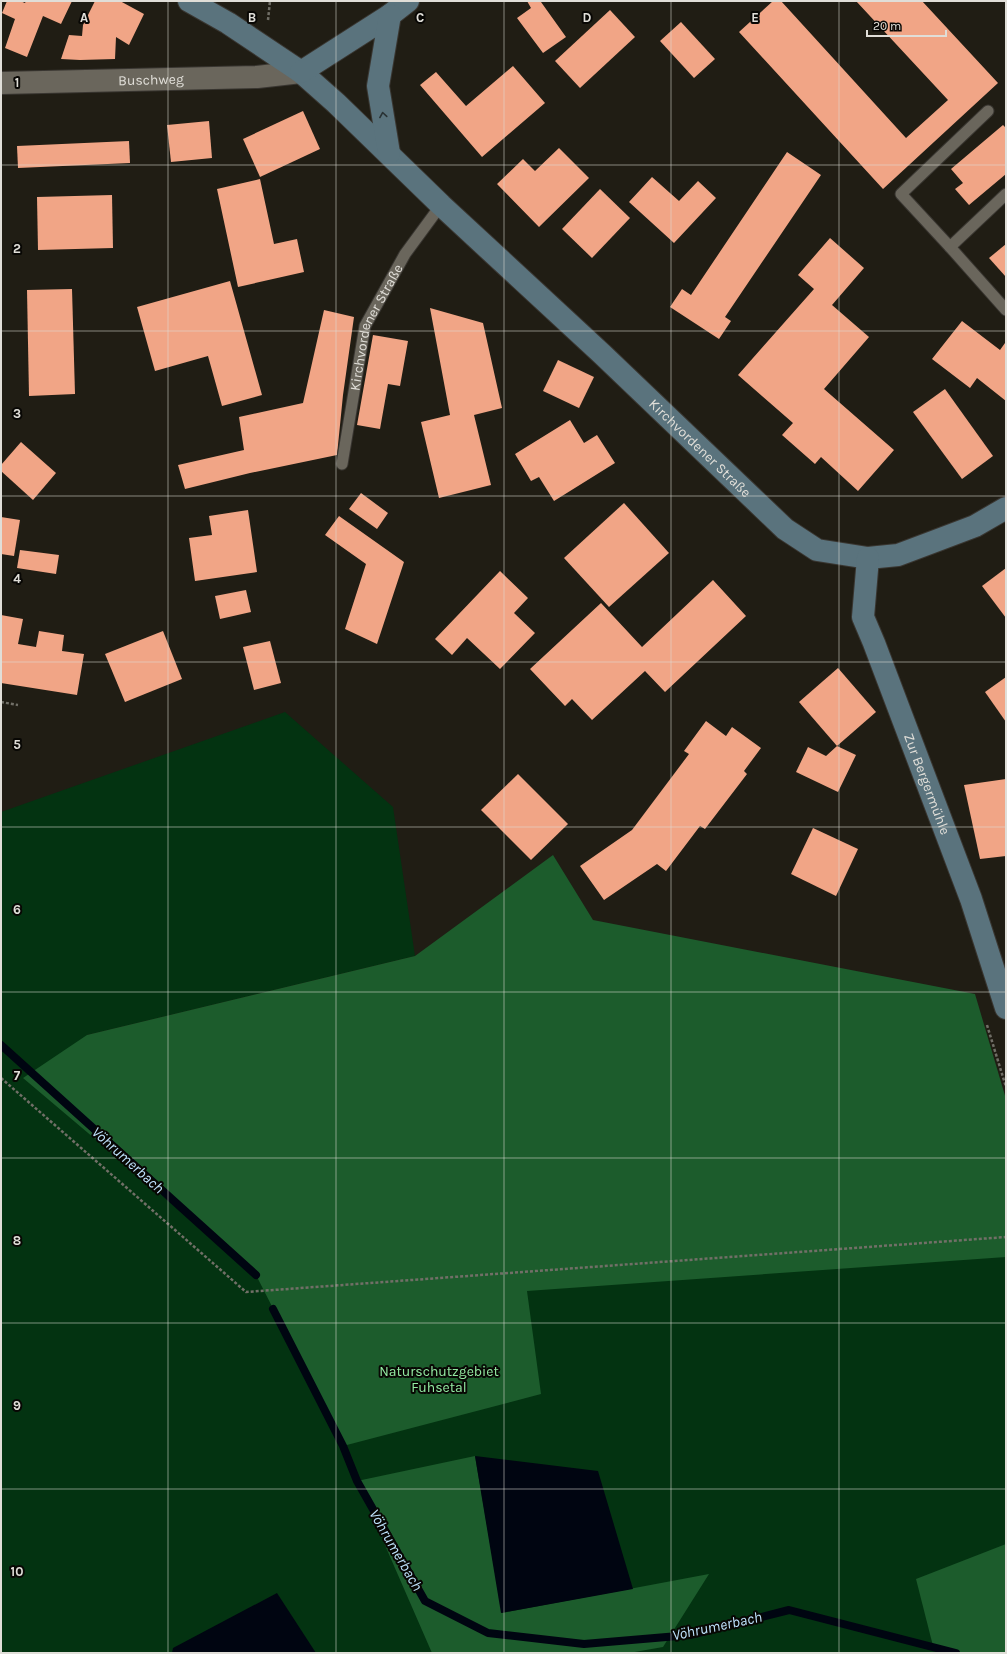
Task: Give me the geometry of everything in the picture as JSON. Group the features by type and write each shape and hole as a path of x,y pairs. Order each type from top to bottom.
{"main road":[{"name":"Kirchvordener Straße","path":"189,1 228,23 301,72 602,354 785,529 817,550 868,558 898,555 975,526 1006,508"},
{"path":"301,72 390,15 408,1"},
{"path":"389,153 378,86 390,15"},
{"name":"Zur Bergermühle","path":"868,558 863,617 971,899 1006,1008"}],"street":[{"name":"Buschweg","path":"1,83 257,77 301,72"}],"lane":[{"path":"988,111 901,194 1006,310"},
{"path":"950,247 1006,194"},
{"name":"Kirchvordener Straße","path":"342,464 365,326 405,254 441,204"}],"path":[{"path":"1,702 18,705"},
{"path":"1,1078 246,1292 1006,1237"}],"green space":[{"name":"Naturschutzgebiet Fuhsetal","path":"285,712 393,807 415,956 87,1035 1006,1230 1006,1653 1,1653 1,812"},
{"path":"553,855 593,920 975,994 1006,1099 1006,1257 527,1291 541,1394 343,1446 256,1275 23,1078 87,1035 415,956"},
{"path":"475,1456 502,1613 709,1574 663,1647 629,1653 432,1653 357,1481"},
{"path":"1006,1544 1006,1653 956,1653 933,1646 916,1579"}],"shaded area":[{"path":"475,1456 598,1471 633,1589 501,1613"},
{"path":"277,1593 316,1653 172,1653 173,1648"}],"building":[{"path":"7,1 20,1 25,3 26,1 72,1 61,24 43,16 27,57 5,48 15,19 2,13"},
{"path":"95,1 120,1 144,14 129,45 116,37 115,59 61,59 69,35 82,36 83,25"},
{"path":"527,1 543,1 541,2 566,37 543,53 517,18 531,8"},
{"path":"773,1 781,1 906,138 948,100 856,1 922,1 998,83 883,189 739,32"},
{"path":"610,10 635,37 580,88 555,61"},
{"path":"681,22 715,59 694,78 660,41"},
{"path":"513,66 545,103 482,157 420,85 436,72 466,106"},
{"path":"303,111 320,149 260,177 243,139"},
{"path":"209,121 212,158 171,162 167,125"},
{"path":"1003,125 1006,128 1006,174 969,205 955,189 963,183 951,169"},
{"path":"129,141 130,163 18,168 17,146"},
{"path":"559,148 589,178 539,227 497,184 523,159 535,171"},
{"path":"787,152 821,175 725,317 731,321 719,339 670,307 682,289 691,295"},
{"path":"652,177 679,201 698,181 716,198 674,243 629,202"},
{"path":"260,179 274,244 297,239 304,272 238,287 217,189"},
{"path":"600,189 630,218 592,258 562,229"},
{"path":"112,195 113,248 38,250 37,197"},
{"path":"830,238 864,268 832,305 869,337 824,389 894,450 858,491 821,457 815,464 782,435 793,423 738,375 814,289 798,275"},
{"path":"1006,244 1006,277 989,258"},
{"path":"230,281 262,395 222,406 208,356 155,371 137,307"},
{"path":"72,289 75,394 29,396 27,290"},
{"path":"430,308 483,323 502,408 474,415 491,485 439,498 421,422 450,415"},
{"path":"324,310 354,317 343,395 337,455 250,473 185,489 178,465 244,450 239,417 303,403"},
{"path":"962,321 1000,350 1005,343 1006,344 1006,401 977,378 970,388 932,359"},
{"path":"373,335 408,341 400,386 388,384 380,429 357,425"},
{"path":"558,360 594,377 579,408 543,391"},
{"path":"945,389 993,456 962,479 913,412"},
{"path":"570,420 584,443 597,435 615,463 554,501 539,477 531,481 515,454"},
{"path":"21,442 56,473 33,500 1,471 1,465"},
{"path":"361,493 388,513 377,529 349,509"},
{"path":"624,503 669,553 609,607 564,558"},
{"path":"248,510 257,572 195,581 189,538 212,535 209,516"},
{"path":"339,516 404,562 377,644 345,629 366,564 325,535"},
{"path":"1,517 20,520 14,556 1,554"},
{"path":"20,550 59,555 56,574 17,568"},
{"path":"1006,568 1006,618 982,586"},
{"path":"500,571 528,598 514,613 535,633 500,669 467,638 452,655 435,639"},
{"path":"713,580 746,616 665,692 645,671 592,720 572,699 565,706 530,669 601,603 642,647"},
{"path":"246,590 251,612 220,619 215,596"},
{"path":"1,615 23,619 18,644 36,647 39,631 64,635 62,651 84,654 77,695 1,683"},
{"path":"163,631 182,679 125,702 105,654"},
{"path":"270,641 281,683 254,690 243,647"},
{"path":"838,668 876,712 837,746 799,702"},
{"path":"1006,677 1006,722 985,692"},
{"path":"706,721 726,736 732,727 761,748 744,771 747,774 705,829 700,826 666,871 657,864 604,900 580,866 632,830 689,754 684,751"},
{"path":"837,746 856,755 838,792 796,772 808,747 826,756"},
{"path":"518,774 568,824 531,860 481,810"},
{"path":"1006,779 1006,856 980,859 964,785"},
{"path":"813,828 858,849 836,896 791,874"}],"waterway":[{"name":"Vöhrumerbach","path":"1,1045 256,1275"},
{"name":"Vöhrumerbach","path":"273,1309 343,1446 357,1481 425,1601 488,1633 584,1644 690,1635 789,1610 956,1653"}]}
